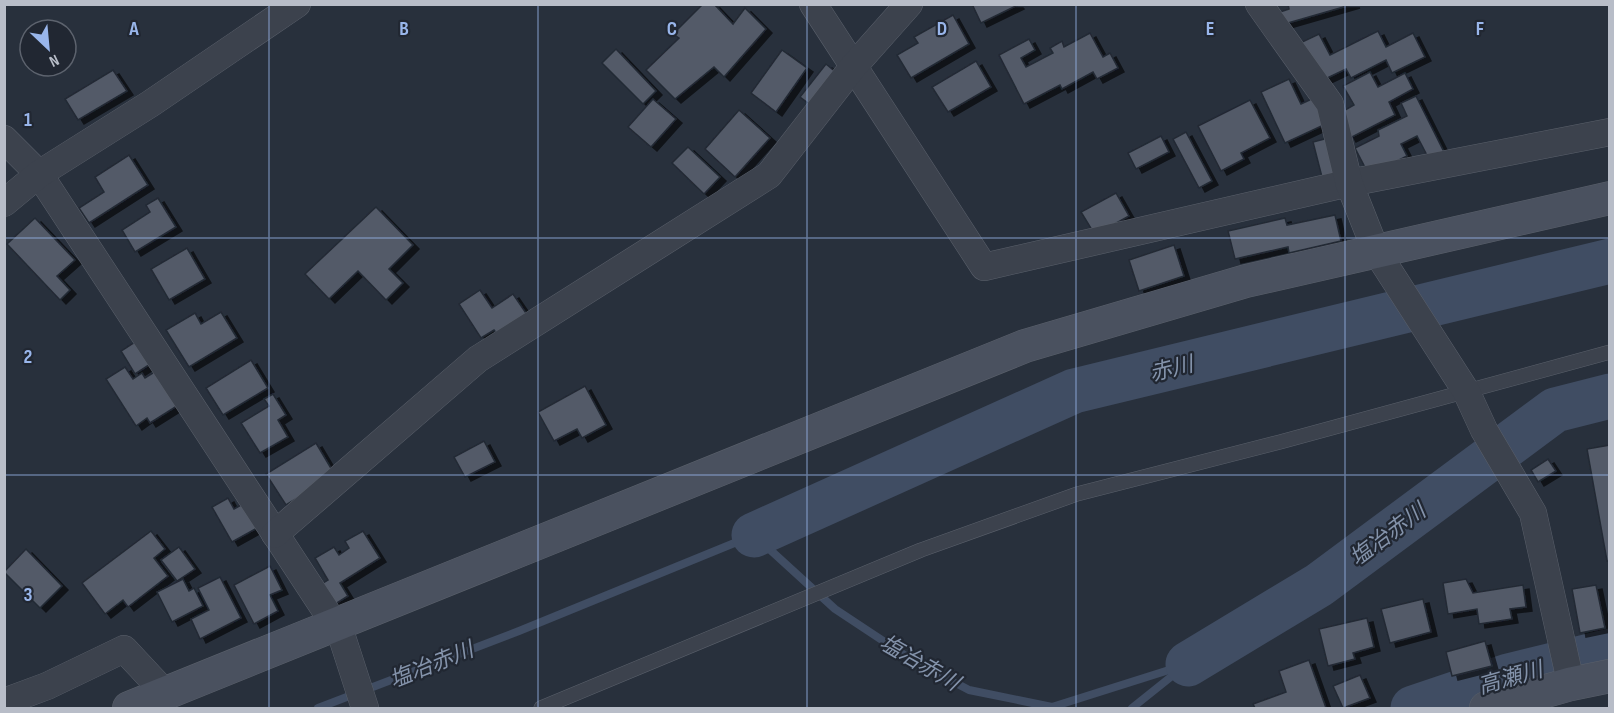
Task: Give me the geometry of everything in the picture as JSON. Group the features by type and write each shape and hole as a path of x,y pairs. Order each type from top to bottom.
{"street":[{"path":"4,203 39,174 150,104 297,4"},
{"path":"813,4 984,267 1349,183 1610,132"},
{"path":"275,534 478,358 769,175 853,66 909,4"},
{"path":"1260,4 1330,104 1349,183 1382,260 1460,382 1484,430 1533,513 1571,684"},
{"path":"4,139 39,174 341,634 364,708"},
{"path":"129,708 1025,346 1246,281 1382,260 1610,198"},
{"path":"4,702 47,686 124,649 166,694"},
{"path":"1486,708 1571,684 1610,676"}],"lane":[{"path":"541,708 921,550 1077,494 1280,442 1460,382 1610,352"}],"building":[{"path":"703,4 714,4 733,24 745,8 766,29 724,77 714,67 675,99 646,70 679,38 673,34"},
{"path":"972,4 1017,4 1018,5 981,23"},
{"path":"1288,4 1354,4 1281,25 1277,13 1289,9"},
{"path":"953,15 969,44 911,78 897,55 918,43 914,37"},
{"path":"1378,31 1386,47 1413,33 1425,57 1392,73 1386,60 1351,78 1346,69 1321,81 1302,42 1319,34 1330,55"},
{"path":"1090,33 1103,57 1110,53 1118,68 1097,79 1093,72 1062,89 1060,85 1024,104 999,55 1029,39 1035,50 1021,58 1026,67 1053,53 1050,48 1062,41 1064,47"},
{"path":"616,49 656,91 643,104 602,63"},
{"path":"782,50 807,68 776,112 751,93"},
{"path":"976,61 991,87 948,112 932,87"},
{"path":"826,64 838,74 812,106 800,97"},
{"path":"113,70 127,91 78,120 65,99"},
{"path":"1370,72 1378,87 1405,73 1413,89 1389,102 1395,115 1350,138 1338,114 1354,105 1343,86"},
{"path":"1289,79 1301,104 1316,97 1328,123 1285,143 1261,92"},
{"path":"1416,96 1446,156 1431,163 1417,136 1401,144 1407,156 1369,175 1355,148 1379,136 1378,130 1407,116 1401,103"},
{"path":"653,99 676,119 651,147 628,127"},
{"path":"1250,100 1270,138 1241,153 1244,159 1221,171 1198,126"},
{"path":"739,110 770,138 735,177 705,149"},
{"path":"1186,132 1212,181 1199,188 1173,139"},
{"path":"1161,136 1169,152 1136,169 1128,153"},
{"path":"1332,137 1344,179 1324,185 1313,142"},
{"path":"688,147 720,177 704,194 672,163"},
{"path":"129,155 148,185 89,223 79,208 104,192 95,177"},
{"path":"1116,193 1129,216 1095,235 1081,212"},
{"path":"158,198 176,227 135,252 122,230 150,212 146,205"},
{"path":"376,207 413,245 389,269 403,283 386,300 358,271 329,299 305,274"},
{"path":"1335,215 1341,241 1289,253 1288,247 1235,259 1228,231 1285,218 1287,225"},
{"path":"35,218 75,260 57,276 70,290 60,300 7,244"},
{"path":"1174,245 1184,276 1139,291 1129,260"},
{"path":"187,248 205,279 169,300 151,269"},
{"path":"480,290 492,308 513,294 528,316 498,335 494,330 481,338 459,304"},
{"path":"221,312 237,338 189,367 166,330 195,313 201,324"},
{"path":"138,340 152,363 135,374 121,351"},
{"path":"251,360 268,388 223,415 206,388"},
{"path":"125,367 133,379 142,373 145,378 156,371 177,406 150,423 147,418 136,426 106,379"},
{"path":"585,386 606,425 582,438 577,429 554,441 538,412"},
{"path":"273,394 286,415 278,420 288,437 260,453 241,423 269,406 264,399"},
{"path":"484,441 495,462 465,477 454,457"},
{"path":"316,443 335,475 286,505 266,474"},
{"path":"1610,445 1610,561 1607,561 1587,449"},
{"path":"1548,459 1556,471 1538,482 1531,470"},
{"path":"228,498 234,509 243,504 257,528 232,542 212,507"},
{"path":"151,531 165,549 154,558 168,576 128,607 123,600 105,614 82,583"},
{"path":"363,531 380,558 340,583 348,596 329,608 316,587 328,580 315,558 334,547 339,555 349,548 345,541"},
{"path":"179,547 195,569 177,581 161,560"},
{"path":"26,549 62,586 40,608 4,572"},
{"path":"270,566 282,590 270,595 278,611 254,624 234,585"},
{"path":"220,577 241,618 200,639 191,619 209,610 198,588"},
{"path":"183,579 189,591 194,588 203,606 172,622 157,592"},
{"path":"1466,579 1473,593 1523,585 1526,607 1510,609 1512,619 1479,624 1477,609 1448,614 1443,583"},
{"path":"1596,585 1605,628 1580,633 1572,589"},
{"path":"1423,599 1431,632 1390,643 1381,609"},
{"path":"1367,618 1374,647 1353,653 1355,659 1328,666 1319,629"},
{"path":"1485,641 1492,666 1452,676 1446,652"},
{"path":"1309,660 1326,708 1255,708 1253,704 1286,692 1279,671"},
{"path":"1360,675 1370,698 1343,708 1333,686"}],"waterway":[{"name":"赤川","path":"754,535 1074,391 1610,261"},
{"name":"塩冶赤川","path":"1188,664 1319,585 1555,410 1610,396"},
{"name":"塩冶赤川","path":"318,708 519,631 754,535 835,609 912,660 969,690 1052,707 1188,664"},
{"name":"高瀬川","path":"1413,708 1508,676 1610,651"},
{"path":"1132,708 1182,668"}]}
